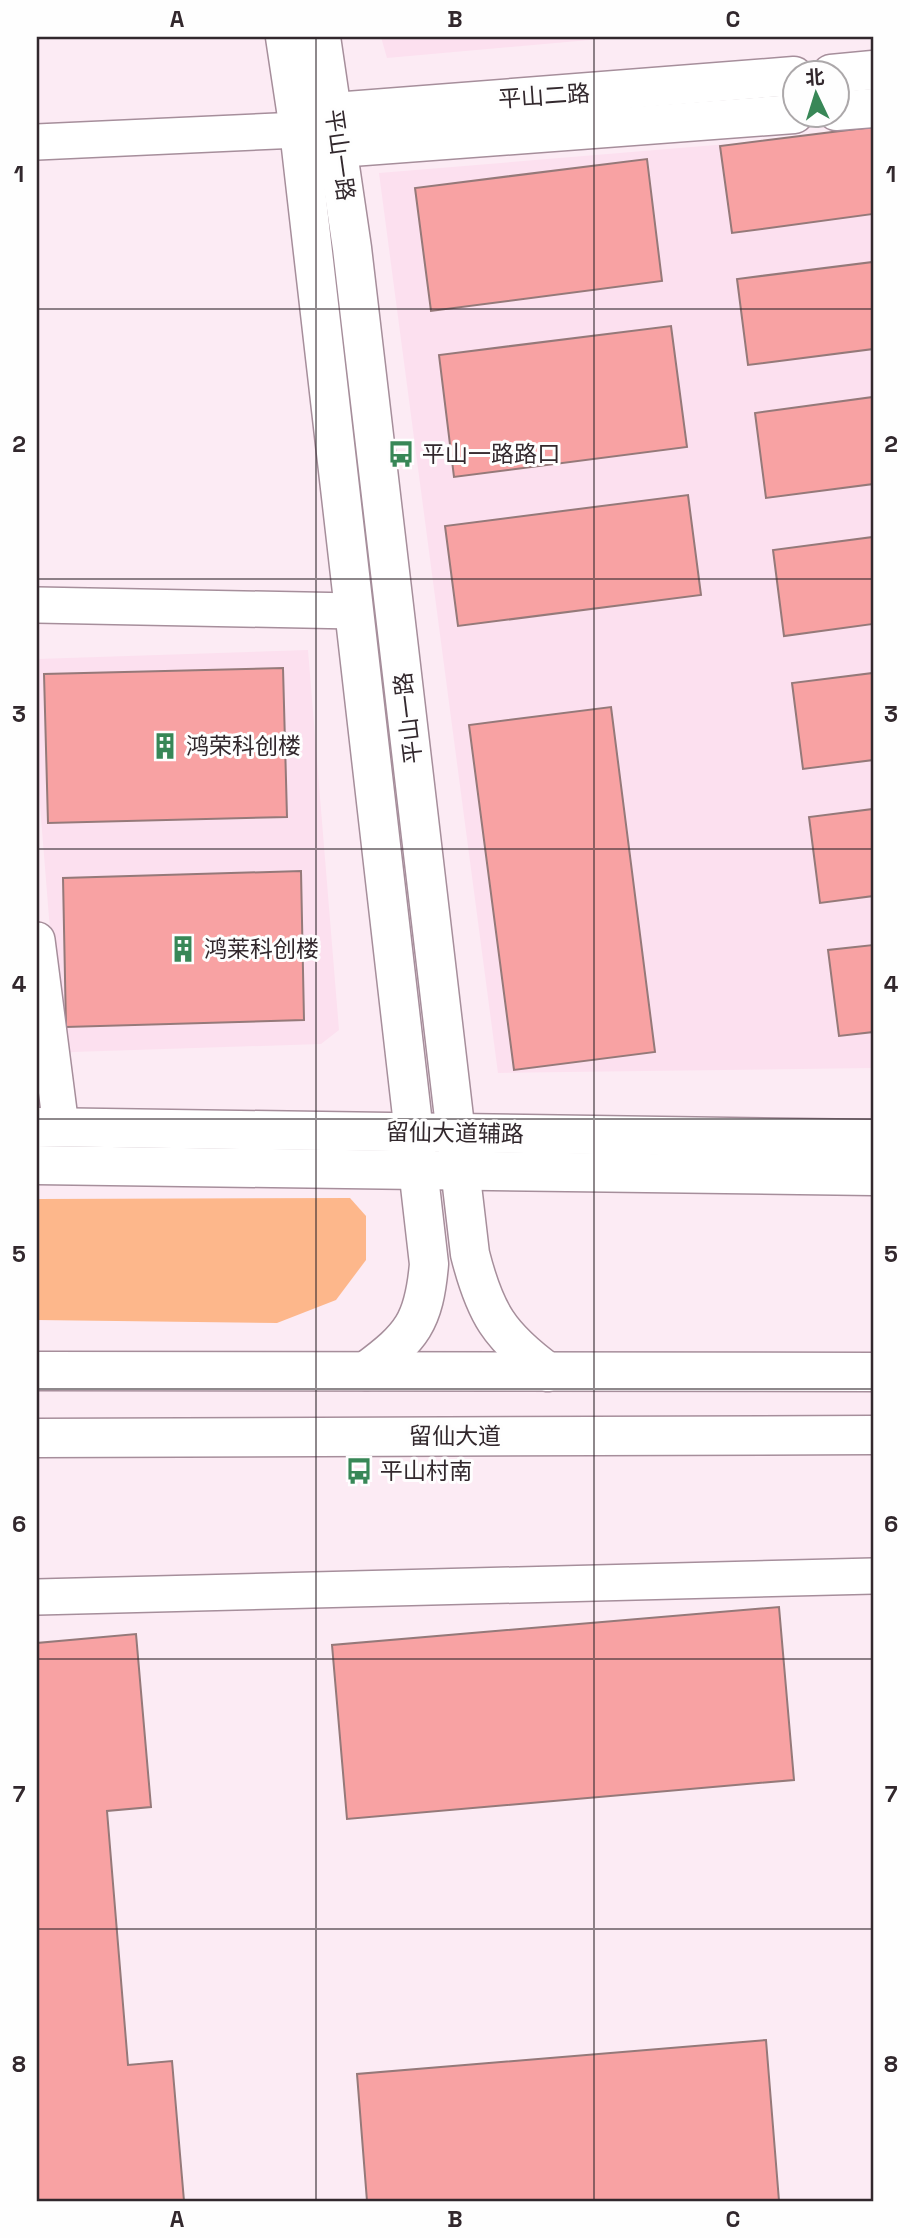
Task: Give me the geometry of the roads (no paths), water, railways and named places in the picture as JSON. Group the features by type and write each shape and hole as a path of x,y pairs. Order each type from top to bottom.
{"street":[{"name":"平山一路","path":"285,37 299,130 429,1264 426,1295 416,1323 397,1349 366,1371"},
{"name":"平山一路","path":"321,37 357,289 470,1254 479,1290 496,1323 518,1350 548,1372"},
{"path":"850,72 873,70"},
{"name":"平山二路","path":"336,130 780,78"},
{"path":"850,110 873,108"},
{"name":"平山二路","path":"37,142 299,130 780,114"},
{"path":"37,605 354,611"},
{"path":"37,940 48,1123"},
{"name":"留仙大道辅路","path":"48,1123 455,1133 873,1139"},
{"name":"留仙大道辅路","path":"37,1165 873,1176"},
{"path":"37,1371 873,1372"},
{"name":"留仙大道","path":"37,1438 873,1435"},
{"path":"37,1597 873,1576"}],"place":[{"name":"平山一路路口","path":"401,454"},
{"name":"鸿荣科创楼","path":"165,746"},
{"name":"鸿莱科创楼","path":"183,949"},
{"name":"平山村南","path":"359,1471"}]}
